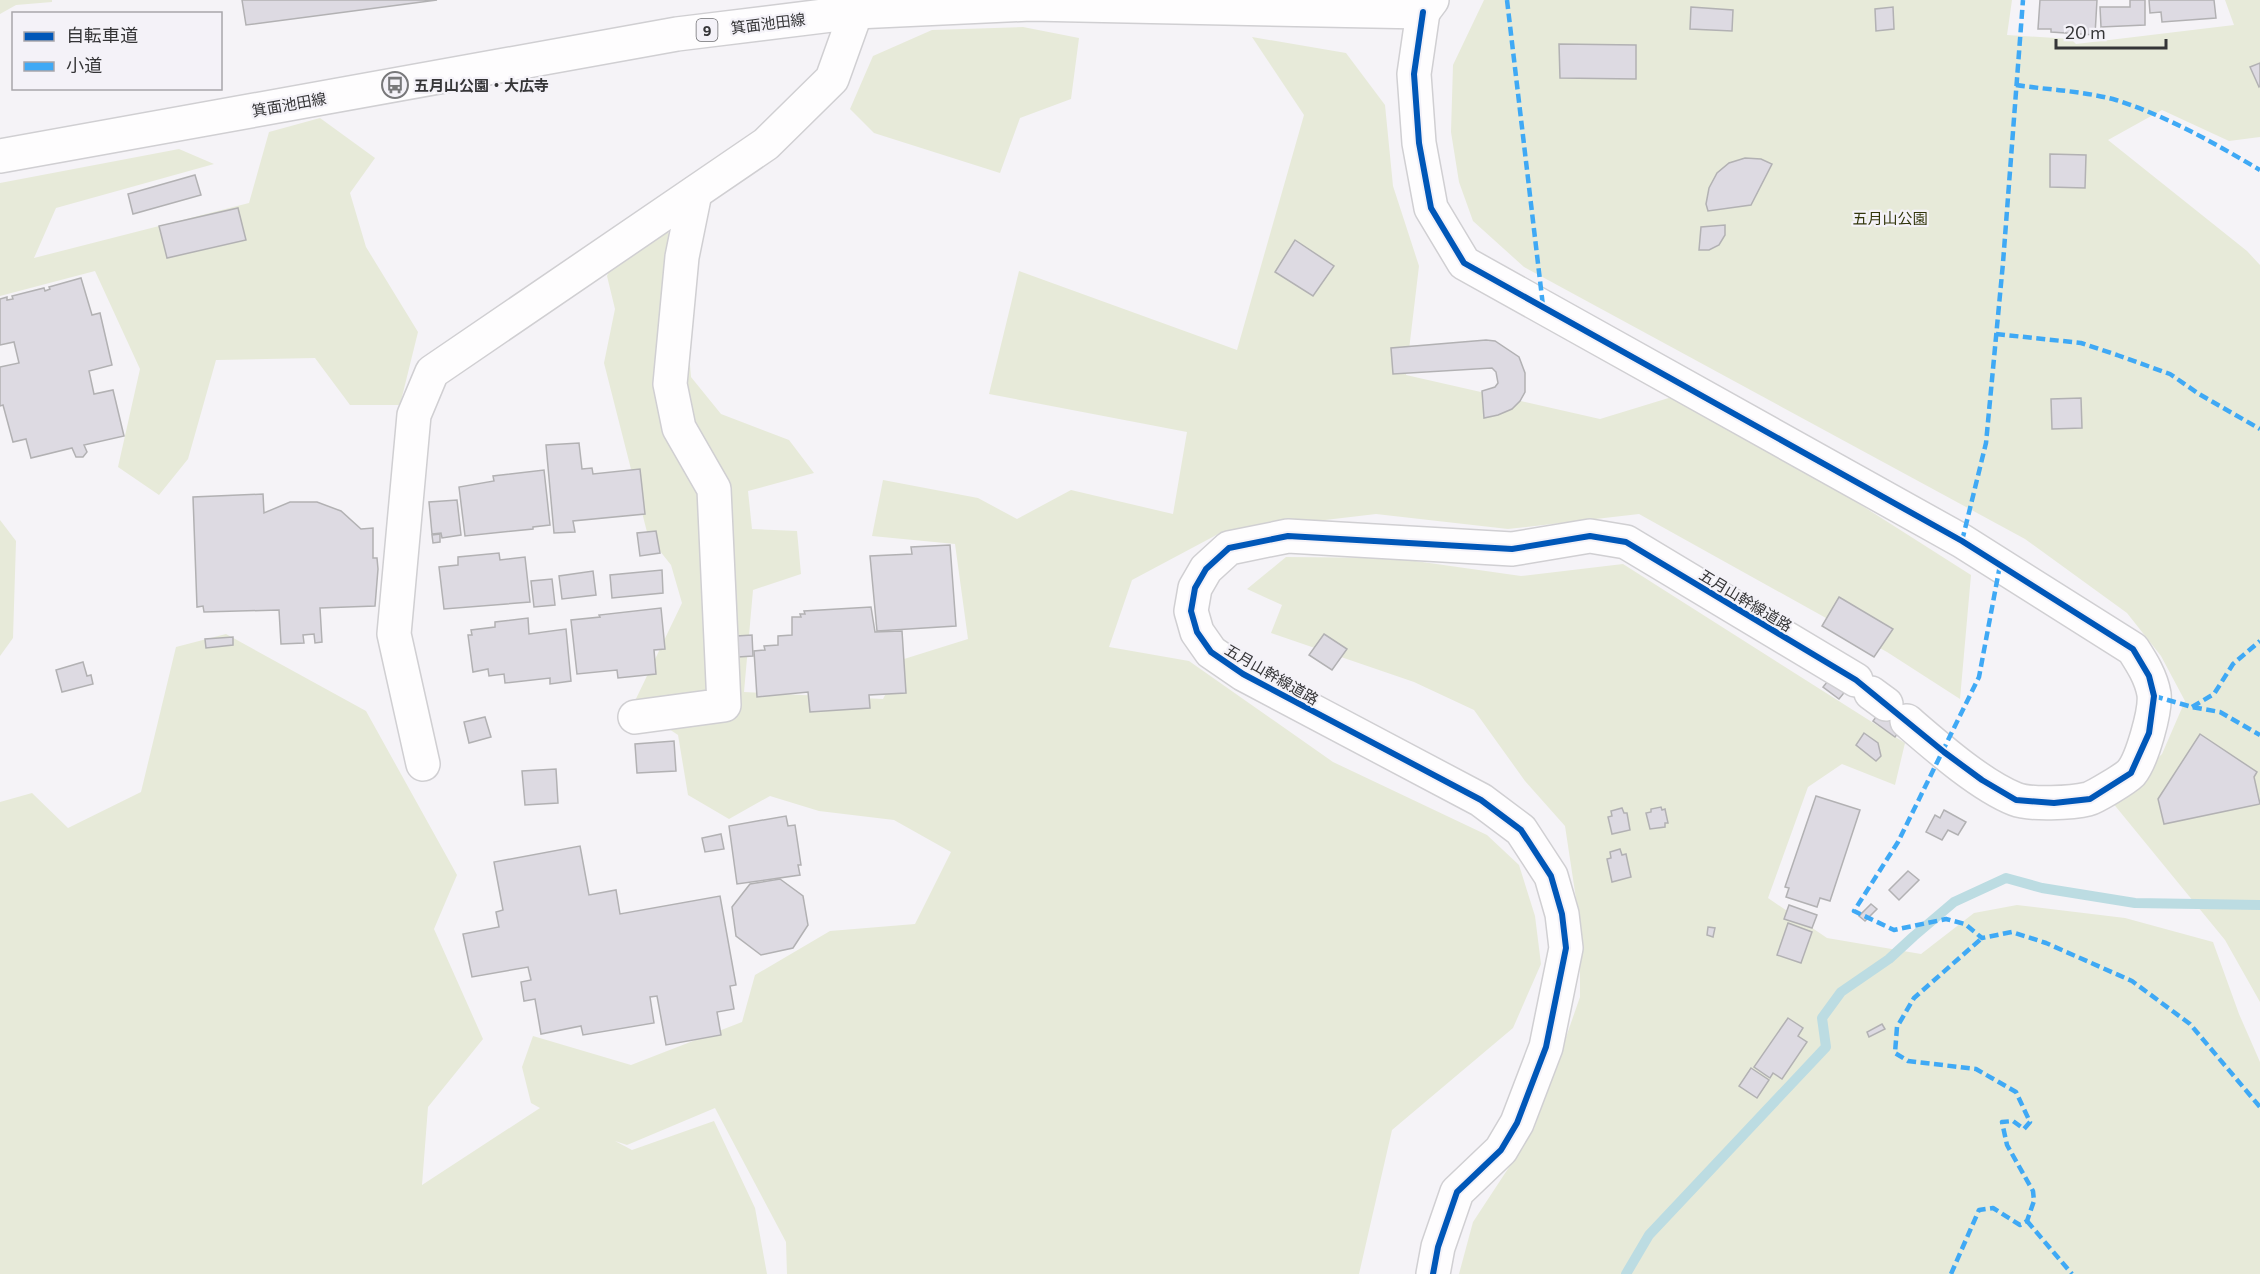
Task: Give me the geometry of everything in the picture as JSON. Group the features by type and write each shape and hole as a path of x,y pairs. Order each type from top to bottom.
{"street":[{"name":"箕面池田線","path":"0,156 677,34 856,12 1031,2 1428,6"},
{"name":"五月山幹線道路","path":"1428,6 1414,74 1419,143 1431,208 1464,263 1962,541 2133,649 2149,676 2154,696 2149,733 2131,772 2090,799 2063,802 2016,800 1972,773 1880,699 1626,542 1590,537 1512,549 1288,536 1229,548 1206,569 1195,588 1191,610 1197,632 1211,652 1243,674 1480,800 1521,830 1551,876 1562,914 1566,948 1546,1047 1517,1123 1501,1150 1457,1192 1438,1247 1433,1274"},
{"path":"423,764 394,634 414,415 432,372 766,144 832,79 856,12"},
{"path":"635,717 724,705 714,489 679,428 670,384 682,257 695,193"}],"green space":[{"path":"0,0 52,0 52,2 16,5 0,14"},
{"name":"五月山公園","path":"1484,0 2012,0 2007,35 2071,39 2076,44 2234,25 2225,0 2260,0 2260,137 2229,141 2162,110 2108,140 2247,251 2260,265 2260,1002 2225,940 2112,802 2162,754 2185,701 2161,656 2127,613 2025,539 1524,267 1473,221 1459,182 1451,132 1453,65"},
{"path":"1023,27 1079,38 1071,99 1020,118 1000,173 874,133 850,109 873,56 932,30"},
{"path":"1252,37 1346,53 1385,105 1393,186 1419,266 1406,375 1600,419 1685,393 1971,575 1960,699 1887,652 1639,514 1508,529 1376,514 1222,532 1132,580 1109,647 1189,661 1333,762 1487,835 1519,865 1535,916 1541,964 1513,1028 1392,1130 1359,1274 787,1274 786,1242 715,1108 627,1145 615,1141 632,1150 714,1121 755,1208 767,1274 0,1274 0,802 32,793 68,828 141,792 176,647 226,634 366,711 457,875 434,929 483,1039 428,1107 422,1185 540,1108 531,1103 522,1067 533,1036 631,1065 742,1022 755,975 830,931 915,924 951,852 894,820 819,811 770,796 729,819 688,795 678,735 633,705 682,603 671,565 648,536 604,363 615,309 607,276 619,246 664,227 681,251 691,377 721,414 789,440 814,473 748,491 752,529 797,531 801,574 753,590 744,692 883,699 904,659 968,639 955,544 872,536 883,480 978,498 1017,519 1071,490 1173,514 1187,432 989,394 1019,271 1237,350 1304,115"},
{"path":"320,118 375,158 350,193 366,247 418,332 400,405 350,405 315,358 216,360 188,459 159,495 118,467 140,369 95,271 0,296 0,183 179,149 214,164 56,208 34,258 249,203 269,132"},
{"path":"0,520 16,541 13,638 0,656"},
{"path":"1286,557 1394,558 1521,576 1623,564 1905,743 1895,785 1842,764 1808,787 1768,898 1827,938 1921,954 1974,913 2017,905 2125,918 2213,942 2239,1014 2260,1062 2260,1274 1459,1274 1473,1222 1534,1129 1580,997 1580,925 1565,826 1525,781 1474,710 1414,682 1271,633 1282,605 1247,589"}],"building":[{"path":"242,0 437,0 246,25"},
{"path":"2040,0 2097,0 2095,35 2038,29"},
{"path":"2130,0 2145,0 2145,25 2101,27 2100,7 2130,7"},
{"path":"2149,0 2214,0 2216,18 2162,22 2161,12 2150,13"},
{"path":"1691,7 1733,10 1732,31 1690,29"},
{"path":"1893,7 1894,29 1876,31 1875,9"},
{"path":"1559,44 1636,45 1636,79 1560,78"},
{"path":"2260,63 2260,86 2259,87 2250,67"},
{"path":"2050,154 2086,155 2085,188 2050,187"},
{"path":"1745,158 1761,159 1772,164 1751,205 1708,211 1706,204 1709,188 1717,173 1729,163"},
{"path":"195,175 201,195 133,214 128,194"},
{"path":"238,208 246,240 167,258 159,226"},
{"path":"1725,225 1725,235 1719,245 1709,250 1699,250 1701,227"},
{"path":"1295,240 1334,266 1313,296 1275,272"},
{"path":"81,278 92,315 100,313 112,365 89,371 94,394 113,390 124,436 84,445 87,452 83,457 76,457 72,448 31,458 26,439 13,442 3,405 0,406 0,367 19,363 14,342 0,345 0,299 7,297 7,300 13,299 12,296 44,288 45,291 50,289 49,287"},
{"path":"1495,341 1519,357 1525,373 1525,392 1520,401 1512,409 1498,415 1484,418 1482,391 1495,387 1498,383 1496,372 1492,368 1393,374 1391,348"},
{"path":"2081,398 2082,428 2052,429 2051,399"},
{"path":"579,443 582,469 592,468 593,474 640,469 645,514 573,521 575,532 554,533 546,445"},
{"path":"544,470 550,525 465,536 459,487 494,481 493,476"},
{"path":"263,494 264,513 290,502 317,502 341,511 361,529 373,528 373,558 377,558 378,569 375,606 320,608 322,642 315,643 314,634 303,635 304,643 281,644 279,610 204,612 203,606 197,607 193,497"},
{"path":"457,500 461,535 442,538 441,533 432,534 429,502"},
{"path":"656,531 660,553 640,556 637,533"},
{"path":"440,534 440,542 433,543 432,535"},
{"path":"950,545 956,626 877,631 870,556 912,554 911,547"},
{"path":"499,553 500,560 525,557 530,602 444,609 439,567 458,565 458,557"},
{"path":"662,570 663,593 612,598 610,575"},
{"path":"593,571 596,595 562,599 559,576"},
{"path":"552,579 555,605 534,607 531,581"},
{"path":"1839,597 1893,629 1874,657 1822,626"},
{"path":"871,607 875,632 902,631 906,693 869,695 870,708 810,712 808,692 757,697 754,651 765,650 764,646 778,645 778,636 792,635 792,617 801,617 800,614 805,614 804,611"},
{"path":"661,608 665,649 654,650 656,674 618,678 617,670 577,674 571,620"},
{"path":"528,618 529,634 566,629 571,681 550,684 550,678 505,683 504,674 489,676 488,669 473,672 468,635 472,635 471,630 495,627 495,622"},
{"path":"1324,634 1347,649 1332,670 1309,655"},
{"path":"752,635 753,656 738,657 737,636"},
{"path":"233,637 233,645 206,648 205,639"},
{"path":"83,662 87,676 91,675 93,684 62,692 56,670"},
{"path":"1836,671 1852,683 1839,699 1823,687"},
{"path":"1886,704 1912,715 1895,737 1873,721"},
{"path":"485,717 491,737 469,743 464,722"},
{"path":"1864,733 1878,743 1881,756 1876,761 1856,745"},
{"path":"2200,734 2257,772 2254,777 2260,804 2164,824 2158,799"},
{"path":"674,741 676,771 637,773 635,744"},
{"path":"556,769 558,803 525,805 522,771"},
{"path":"1816,796 1860,810 1830,901 1820,898 1817,907 1786,897 1789,888 1785,887"},
{"path":"1661,807 1662,810 1665,809 1668,823 1665,823 1665,827 1650,829 1646,813 1651,812 1651,809"},
{"path":"1622,808 1624,813 1627,813 1630,830 1612,834 1608,817 1612,816 1611,811"},
{"path":"1944,810 1966,822 1958,835 1948,830 1942,840 1926,832 1935,815 1940,818"},
{"path":"786,816 788,826 795,825 801,865 798,865 800,875 737,884 729,826"},
{"path":"721,834 724,849 705,852 702,838"},
{"path":"580,846 589,895 616,890 620,914 720,896 736,985 730,986 734,1009 717,1012 721,1035 666,1045 657,996 650,997 654,1023 583,1035 581,1026 541,1034 535,999 524,1001 521,982 531,980 528,967 472,977 463,934 499,927 496,912 503,910 494,862"},
{"path":"1620,849 1622,855 1626,854 1631,877 1612,882 1607,859 1611,858 1610,852"},
{"path":"1908,871 1919,880 1899,900 1889,890"},
{"path":"780,879 803,896 808,925 793,948 761,955 736,936 732,907 750,884"},
{"path":"1871,904 1877,909 1865,921 1859,916"},
{"path":"1789,905 1817,915 1812,928 1784,919"},
{"path":"1788,923 1812,932 1801,963 1777,955"},
{"path":"1708,927 1715,928 1713,937 1707,935"},
{"path":"1788,1018 1803,1028 1798,1036 1807,1042 1782,1079 1773,1073 1770,1078 1754,1067"},
{"path":"1882,1024 1885,1029 1869,1037 1867,1032"},
{"path":"1751,1068 1769,1080 1757,1098 1739,1086"}],"waterway":[{"path":"1626,1274 1649,1235 1826,1047 1822,1018 1841,992 1889,959 1954,902 2006,878 2042,888 2135,903 2260,905"}],"marked path":[{"path":"1507,0 1543,306"},
{"path":"1962,541 1986,443 2003,263 2023,0"},
{"path":"2016,85 2092,95 2135,106 2190,131 2260,170"},
{"path":"1996,334 2081,343 2170,374 2199,394 2260,429"},
{"path":"2000,565 1979,677 1898,842 1854,911 1894,930 1946,919 1965,924 1982,938 2012,932 2046,943 2132,981 2190,1024 2260,1107"},
{"path":"2192,707 2214,694 2233,664 2260,641"},
{"path":"2154,696 2220,712 2260,735"},
{"path":"1951,1274 1979,1210 1993,1208 2020,1225 2027,1221 2034,1201 2033,1191 2007,1145 2002,1122 2013,1121 2024,1129 2030,1122 2016,1092 1976,1069 1908,1061 1895,1053 1897,1027 1914,998 1982,938"},
{"path":"2027,1221 2072,1274"}],"cycle path":[{"path":"1423,12 1414,74 1419,143 1431,208 1464,263 1962,541 2133,649 2149,676 2154,696 2149,733 2131,773 2090,799 2054,803 2016,800 1982,780 1944,752 1856,680 1626,542 1590,536 1512,549 1288,536 1229,548 1206,569 1195,588 1191,611 1197,632 1211,652 1243,674 1481,800 1521,830 1551,876 1562,914 1566,948 1546,1047 1517,1123 1501,1150 1457,1192 1438,1247 1433,1274"}],"place":[{"name":"五月山公園・大広寺","path":"395,85"}]}
